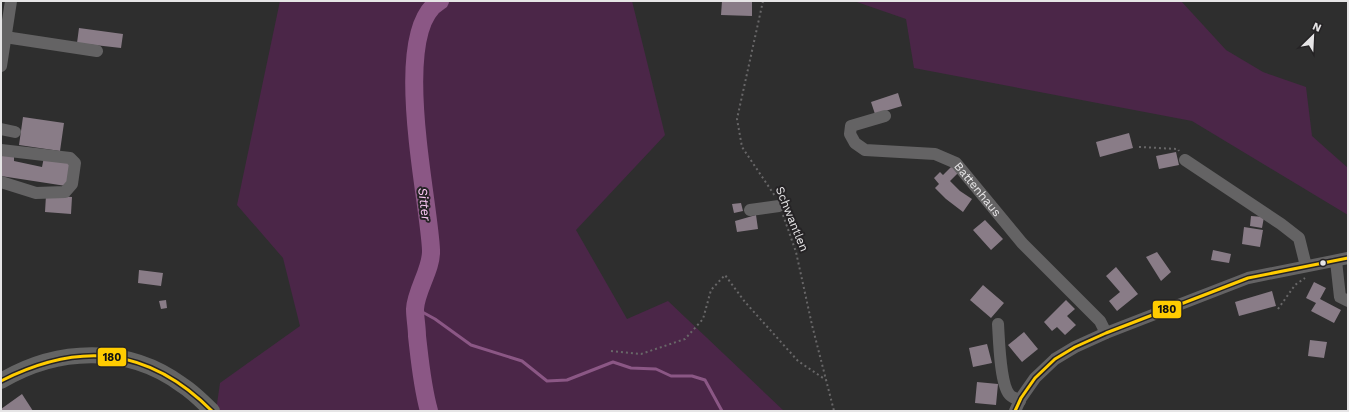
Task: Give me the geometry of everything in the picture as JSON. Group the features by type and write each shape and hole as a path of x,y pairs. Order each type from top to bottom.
{"main road":[{"path":"1,380 30,365 54,358 77,355 107,355 148,365 168,375 193,393 212,411"}],"street":[{"path":"1,66 11,1"},
{"path":"5,37 97,51"},
{"name":"Battenhaus","path":"885,116 851,126 850,134 855,143 865,150 935,154 956,163 1022,243 1100,322 1106,333"},
{"path":"1,129 16,132"},
{"path":"1,150 70,158 76,163 72,184 65,192 36,193 1,182"},
{"path":"1186,160 1281,224 1299,238 1307,271"},
{"path":"750,210 779,206"},
{"path":"998,324 1000,358 1007,389 1009,395 1017,406 1035,378 1055,359 1075,347 1106,333 1248,278 1307,271 1348,258"},
{"path":"1336,261 1340,297 1348,301"}],"path":[{"name":"Schwantlen","path":"762,1 737,119 742,147 771,189 796,252 834,411"},
{"path":"1139,148 1178,149 1186,160"},
{"path":"1278,309 1307,271"},
{"path":"611,351 641,354 685,339 703,318 711,290 725,275 745,302 798,361 827,381"}],"shaded area":[{"path":"280,1 632,1 665,135 576,230 627,319 668,301 784,411 216,411 220,383 300,326 283,258 237,205"},
{"path":"854,1 1181,1 1226,50 1263,72 1306,87 1312,136 1348,168 1348,215 1192,121 914,68 906,19"}],"building":[{"path":"722,1 752,1 752,16 721,15"},
{"path":"79,28 123,34 121,48 77,43"},
{"path":"898,93 902,106 875,114 871,102"},
{"path":"23,117 64,123 60,151 19,145"},
{"path":"1129,133 1133,148 1100,157 1096,142"},
{"path":"1176,152 1179,165 1159,169 1156,156"},
{"path":"1,155 14,157 14,161 42,167 44,157 71,164 66,186 1,176"},
{"path":"952,166 959,172 950,181 960,191 972,199 963,212 935,188 939,184 934,178 940,172 943,175"},
{"path":"46,195 72,197 71,214 45,212"},
{"path":"741,203 743,211 734,213 732,204"},
{"path":"756,215 758,229 737,232 735,221"},
{"path":"1251,216 1264,217 1262,228 1250,226"},
{"path":"985,220 1003,239 991,250 973,230"},
{"path":"1244,227 1263,230 1260,247 1242,244"},
{"path":"1213,250 1231,254 1229,263 1211,260"},
{"path":"1157,252 1171,272 1161,281 1146,257"},
{"path":"1116,267 1138,294 1117,311 1109,301 1120,292 1106,276"},
{"path":"139,270 163,273 161,286 138,283"},
{"path":"1314,282 1326,288 1320,299 1341,310 1334,323 1311,311 1316,303 1306,298"},
{"path":"983,285 1004,303 991,318 970,300"},
{"path":"1272,291 1276,306 1239,316 1235,302"},
{"path":"166,300 167,308 161,309 159,301"},
{"path":"1066,300 1075,309 1067,316 1076,325 1065,335 1057,327 1052,331 1044,322"},
{"path":"1024,332 1038,349 1022,362 1008,345"},
{"path":"1310,340 1327,342 1324,358 1308,356"},
{"path":"987,344 992,363 973,367 969,348"},
{"path":"977,382 998,384 996,405 975,403"},
{"path":"22,394 33,411 1,411 1,409"}],"waterway":[{"name":"Sitter","path":"429,411 422,374 415,312 418,294 429,265 431,250 416,117 414,79 417,45 425,18 440,1"},
{"path":"415,308 435,319 471,345 522,361 547,381 567,380 613,362 631,368 656,369 671,376 692,376 705,380 722,411"}],"transit line":[{"name":"180","path":"1015,411 1021,398 1035,378 1055,359 1075,347 1106,333 1248,278 1348,258"},
{"name":"180","path":"1,381 30,368 58,360 86,356 112,357 138,363 163,374 188,390 212,411"}]}
